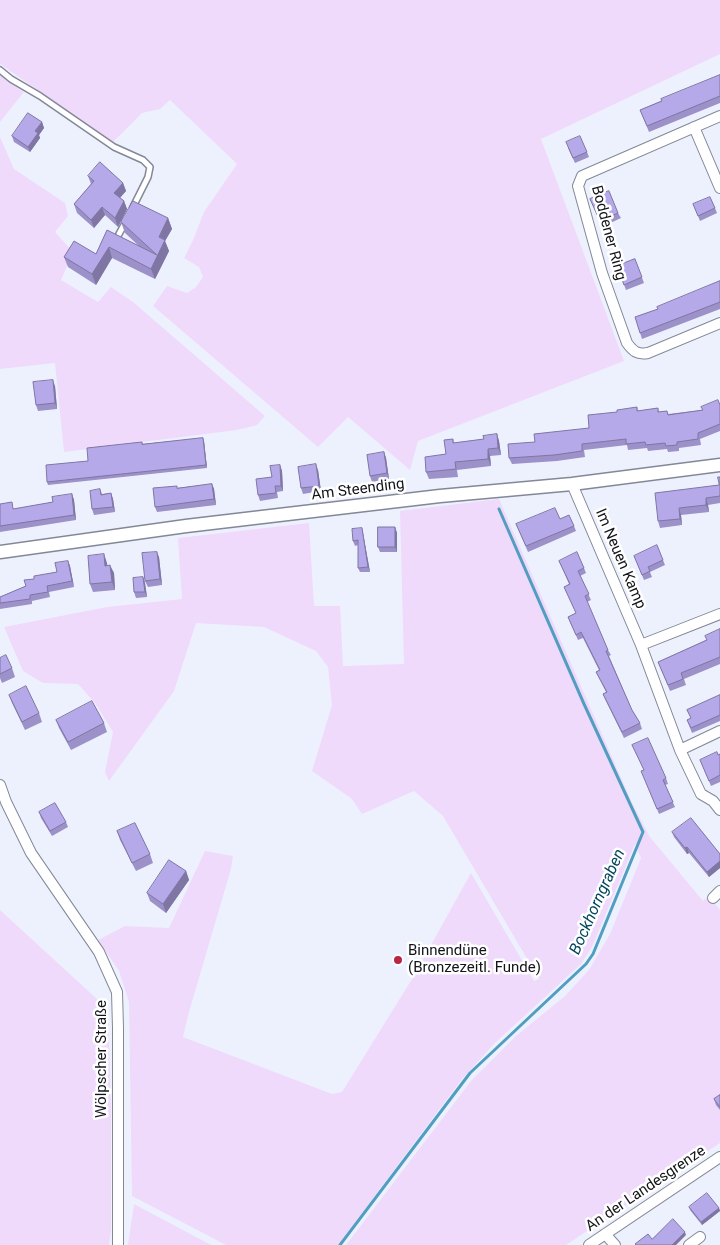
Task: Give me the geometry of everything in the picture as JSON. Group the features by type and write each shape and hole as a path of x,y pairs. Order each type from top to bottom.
{"street":[{"name":"Boddener Ring","path":"720,116 582,176 578,186 602,273 627,343 633,351 641,354 648,353 720,323"},
{"path":"694,127 720,188"},
{"name":"Am Steending","path":"0,552 186,526 440,496 572,484 720,465"},
{"name":"Im Neuen Kamp","path":"572,484 641,645 680,750 701,794 713,801 720,810"},
{"path":"641,645 720,614"},
{"path":"680,750 720,731"},
{"name":"Wölpscher Straße","path":"0,785 6,802 31,853 99,952 117,992 118,1245"},
{"name":"An der Landesgrenze","path":"589,1245 720,1157"},
{"path":"605,1234 615,1245"},
{"path":"689,1245 700,1236"}],"lane":[{"path":"0,70 114,147 143,160 150,167 148,177 132,209"},
{"path":"120,234 128,218"}],"shaded area":[{"path":"0,0 720,0 720,54 541,139 624,361 418,441 410,470 348,417 318,447 153,306 167,286 187,293 196,287 203,277 199,267 184,258 204,212 237,164 170,100 160,109 142,113 113,142 0,64"},
{"path":"0,76 24,92 0,122"},
{"path":"0,137 14,169 65,203 68,216 55,232 73,252 61,280 98,302 111,287 133,302 265,416 257,425 237,430 64,452 55,363 0,369"},
{"path":"499,499 633,805 650,837 703,901 709,896 720,910 720,1143 566,1245 346,1245 471,1081 516,1036 565,996 589,970 610,934 641,858 635,844 592,947 581,964 495,1043 462,1079 338,1245 226,1245 132,1196 129,1002 119,971 98,940 125,926 169,928 205,851 233,856 231,869 183,1037 332,1094 342,1092 412,979 471,873 534,981 539,979 443,816 414,791 362,814 352,799 312,771 332,705 328,667 316,651 264,627 196,623 174,691 109,781 105,772 113,732 95,703 78,684 43,683 23,671 4,627 107,607 182,599 178,538 309,523 314,606 340,606 343,666 404,664 400,511"},
{"path":"0,910 108,1009 111,1108 111,1231 109,1245 0,1245"},
{"path":"134,1204 211,1245 128,1245"}],"building":[{"path":"720,75 720,96 647,126 640,110 662,101 661,99"},
{"path":"28,113 42,122 35,131 38,133 28,147 12,136"},
{"path":"580,136 587,152 573,158 566,142"},
{"path":"100,162 123,183 114,193 124,201 115,218 102,207 91,220 74,204 94,181 88,176"},
{"path":"609,191 618,213 600,221 590,199"},
{"path":"710,197 715,208 698,216 693,204"},
{"path":"133,201 168,218 159,237 165,240 151,269 109,247 92,274 64,257 74,241 96,254 107,230 157,255 121,222"},
{"path":"635,259 642,277 624,285 617,266"},
{"path":"720,281 720,302 640,333 635,317 658,309 657,307"},
{"path":"53,380 55,403 36,405 33,382"},
{"path":"718,400 720,405 720,424 698,433 698,439 677,442 677,445 666,446 665,443 646,445 645,442 626,444 626,439 582,444 582,451 509,458 508,444 535,442 534,434 589,428 588,415 617,412 617,410 637,407 637,411 658,408 658,412 667,411 668,415 703,410 701,407"},
{"path":"497,434 498,448 488,449 488,459 455,462 456,469 426,472 425,457 446,454 444,440 453,439 453,443 484,439 483,436"},
{"path":"203,438 206,465 47,482 46,465 88,461 87,448"},
{"path":"384,452 387,473 370,476 367,455"},
{"path":"316,464 319,486 301,488 298,467"},
{"path":"280,465 281,486 275,486 276,493 258,495 256,479 272,477 270,466"},
{"path":"718,477 720,477 720,496 706,498 706,505 679,508 680,519 658,521 655,493 719,485"},
{"path":"212,484 214,499 155,507 153,488 177,486 177,488"},
{"path":"100,489 101,495 111,493 113,507 92,509 90,491"},
{"path":"72,494 74,515 0,526 0,504 12,502 13,509 53,502 52,497"},
{"path":"555,508 560,519 569,515 574,526 526,546 516,524"},
{"path":"378,527 395,527 395,547 378,547"},
{"path":"362,528 368,567 358,568 358,540 353,541 352,529"},
{"path":"657,545 663,560 648,567 650,571 642,575 634,556"},
{"path":"157,552 160,579 145,581 142,553"},
{"path":"577,552 584,568 578,571 589,594 585,596 608,650 606,651 632,710 640,723 622,732 603,694 607,692 596,672 600,670 581,632 576,635 568,617 576,613 564,587 570,584 559,561"},
{"path":"104,554 105,566 110,565 112,582 90,584 88,556"},
{"path":"68,561 72,581 47,586 48,592 30,595 30,599 0,603 0,597 26,586 24,580 34,579 34,576 57,572 55,563"},
{"path":"143,577 145,592 134,592 133,578"},
{"path":"720,629 720,657 681,673 683,679 668,685 658,662 707,640 705,636"},
{"path":"6,655 12,668 0,674 0,658"},
{"path":"26,686 39,713 22,722 9,695"},
{"path":"720,695 720,715 691,728 687,720 691,718 687,710"},
{"path":"92,701 104,723 68,742 56,720"},
{"path":"648,738 666,778 663,780 673,802 657,809 641,771 644,770 632,745"},
{"path":"717,752 718,755 720,754 720,775 709,781 700,760"},
{"path":"55,803 66,822 50,831 39,812"},
{"path":"691,818 720,854 720,861 707,872 672,832"},
{"path":"135,823 150,854 132,863 117,831"},
{"path":"169,860 186,871 163,904 147,893"},
{"path":"720,1095 720,1107 714,1099"},
{"path":"707,1193 719,1208 701,1222 689,1207"},
{"path":"673,1219 685,1232 672,1245 635,1244 648,1234 652,1239"}],"waterway":[{"name":"Bockhorngraben","path":"340,1245 470,1073 586,964 593,954 643,832 584,704 499,509"}],"place":[{"name":"Binnendüne (Bronzezeitl. Funde)","path":"398,960"}]}
